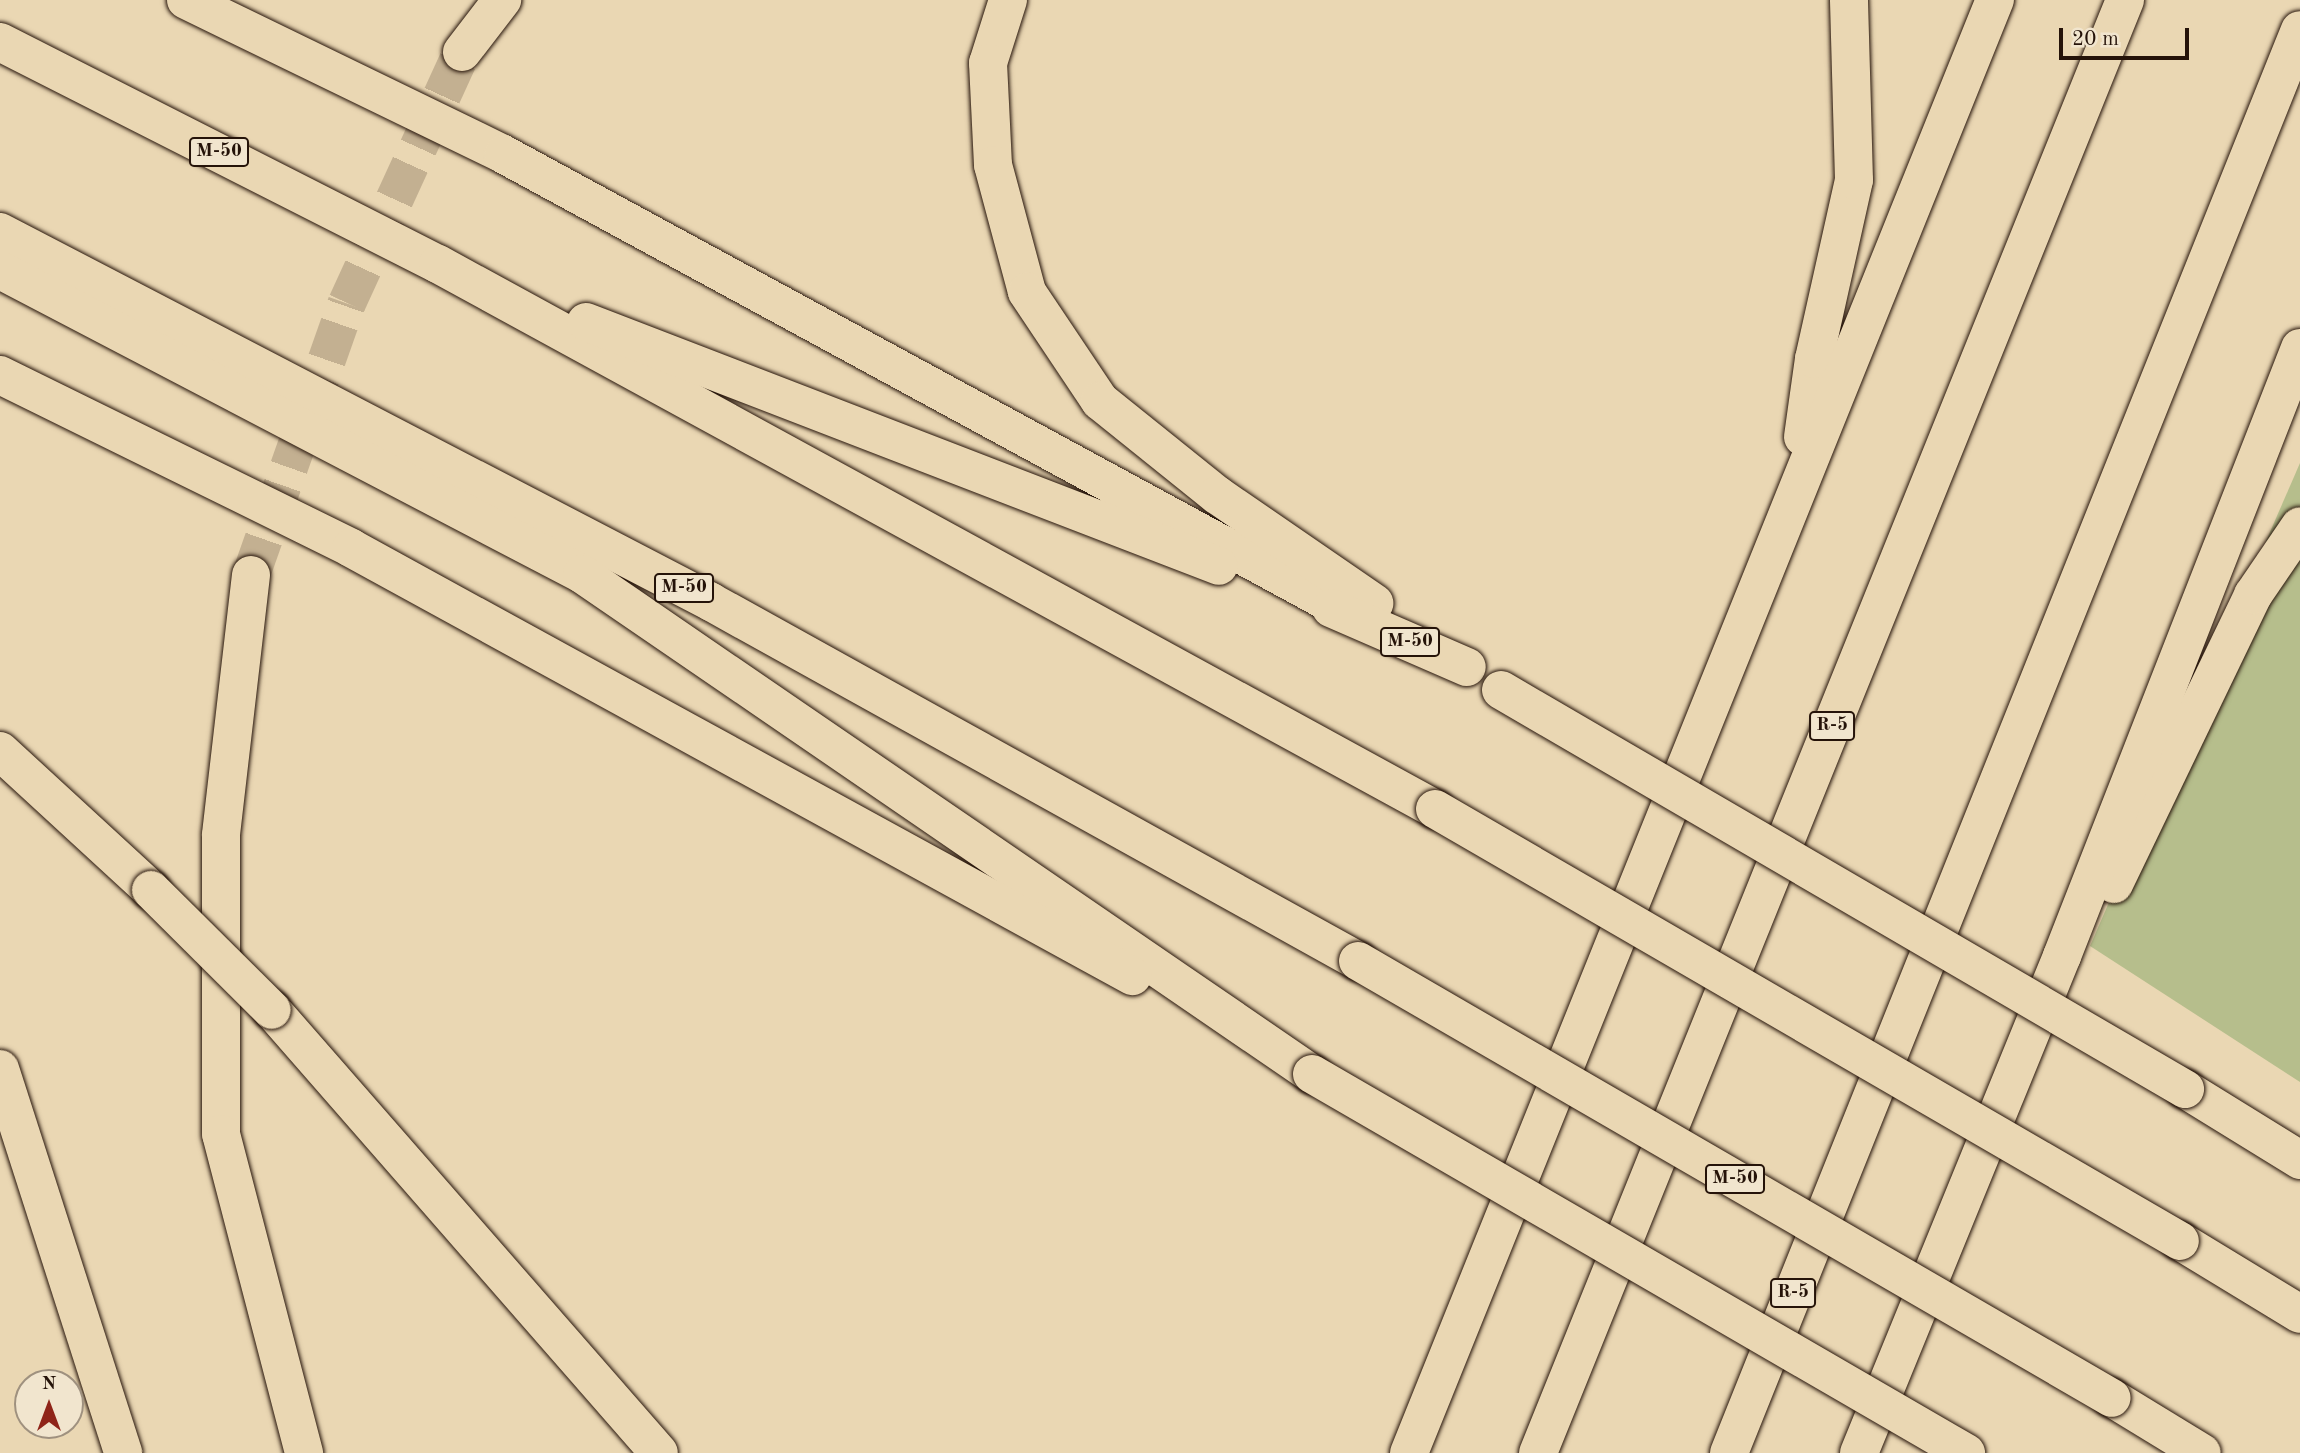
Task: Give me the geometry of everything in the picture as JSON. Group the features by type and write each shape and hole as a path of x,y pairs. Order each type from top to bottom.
{"highway":[{"path":"186,0 503,154 1354,616"},
{"path":"462,52 502,0"},
{"path":"1008,0 988,63 993,165 1027,292 1100,401 1217,495 1467,667"},
{"path":"1793,501 1814,359 1854,180 1849,0"},
{"path":"1409,1453 1995,0"},
{"name":"R-5","path":"1538,1453 2125,0"},
{"name":"R-5","path":"1729,1453 2300,30"},
{"name":"M-50","path":"0,42 438,264 1435,809 2180,1241 2300,1314"},
{"name":"M-50","path":"0,232 711,602 1358,961 2112,1398 2202,1453"},
{"path":"438,264 1354,616"},
{"path":"0,270 582,574 1312,1074"},
{"path":"1858,1453 2062,956 2300,348"},
{"path":"0,375 351,548 1312,1074 1966,1453"},
{"path":"2062,956 2096,921 2253,595 2300,526"},
{"path":"251,575 220,835 221,1134 304,1453"},
{"name":"M-50","path":"1354,616 1467,667 1501,690 2185,1089"},
{"path":"0,751 151,890 272,1010 659,1453"},
{"path":"0,1069 123,1453"},
{"path":"2185,1089 2300,1140"},
{"path":"2185,1089 2300,1160"}],"green space":[{"path":"2300,463 2300,1082 2090,946"}],"tunnel":[{"path":"251,575 347,303 462,52"}]}
